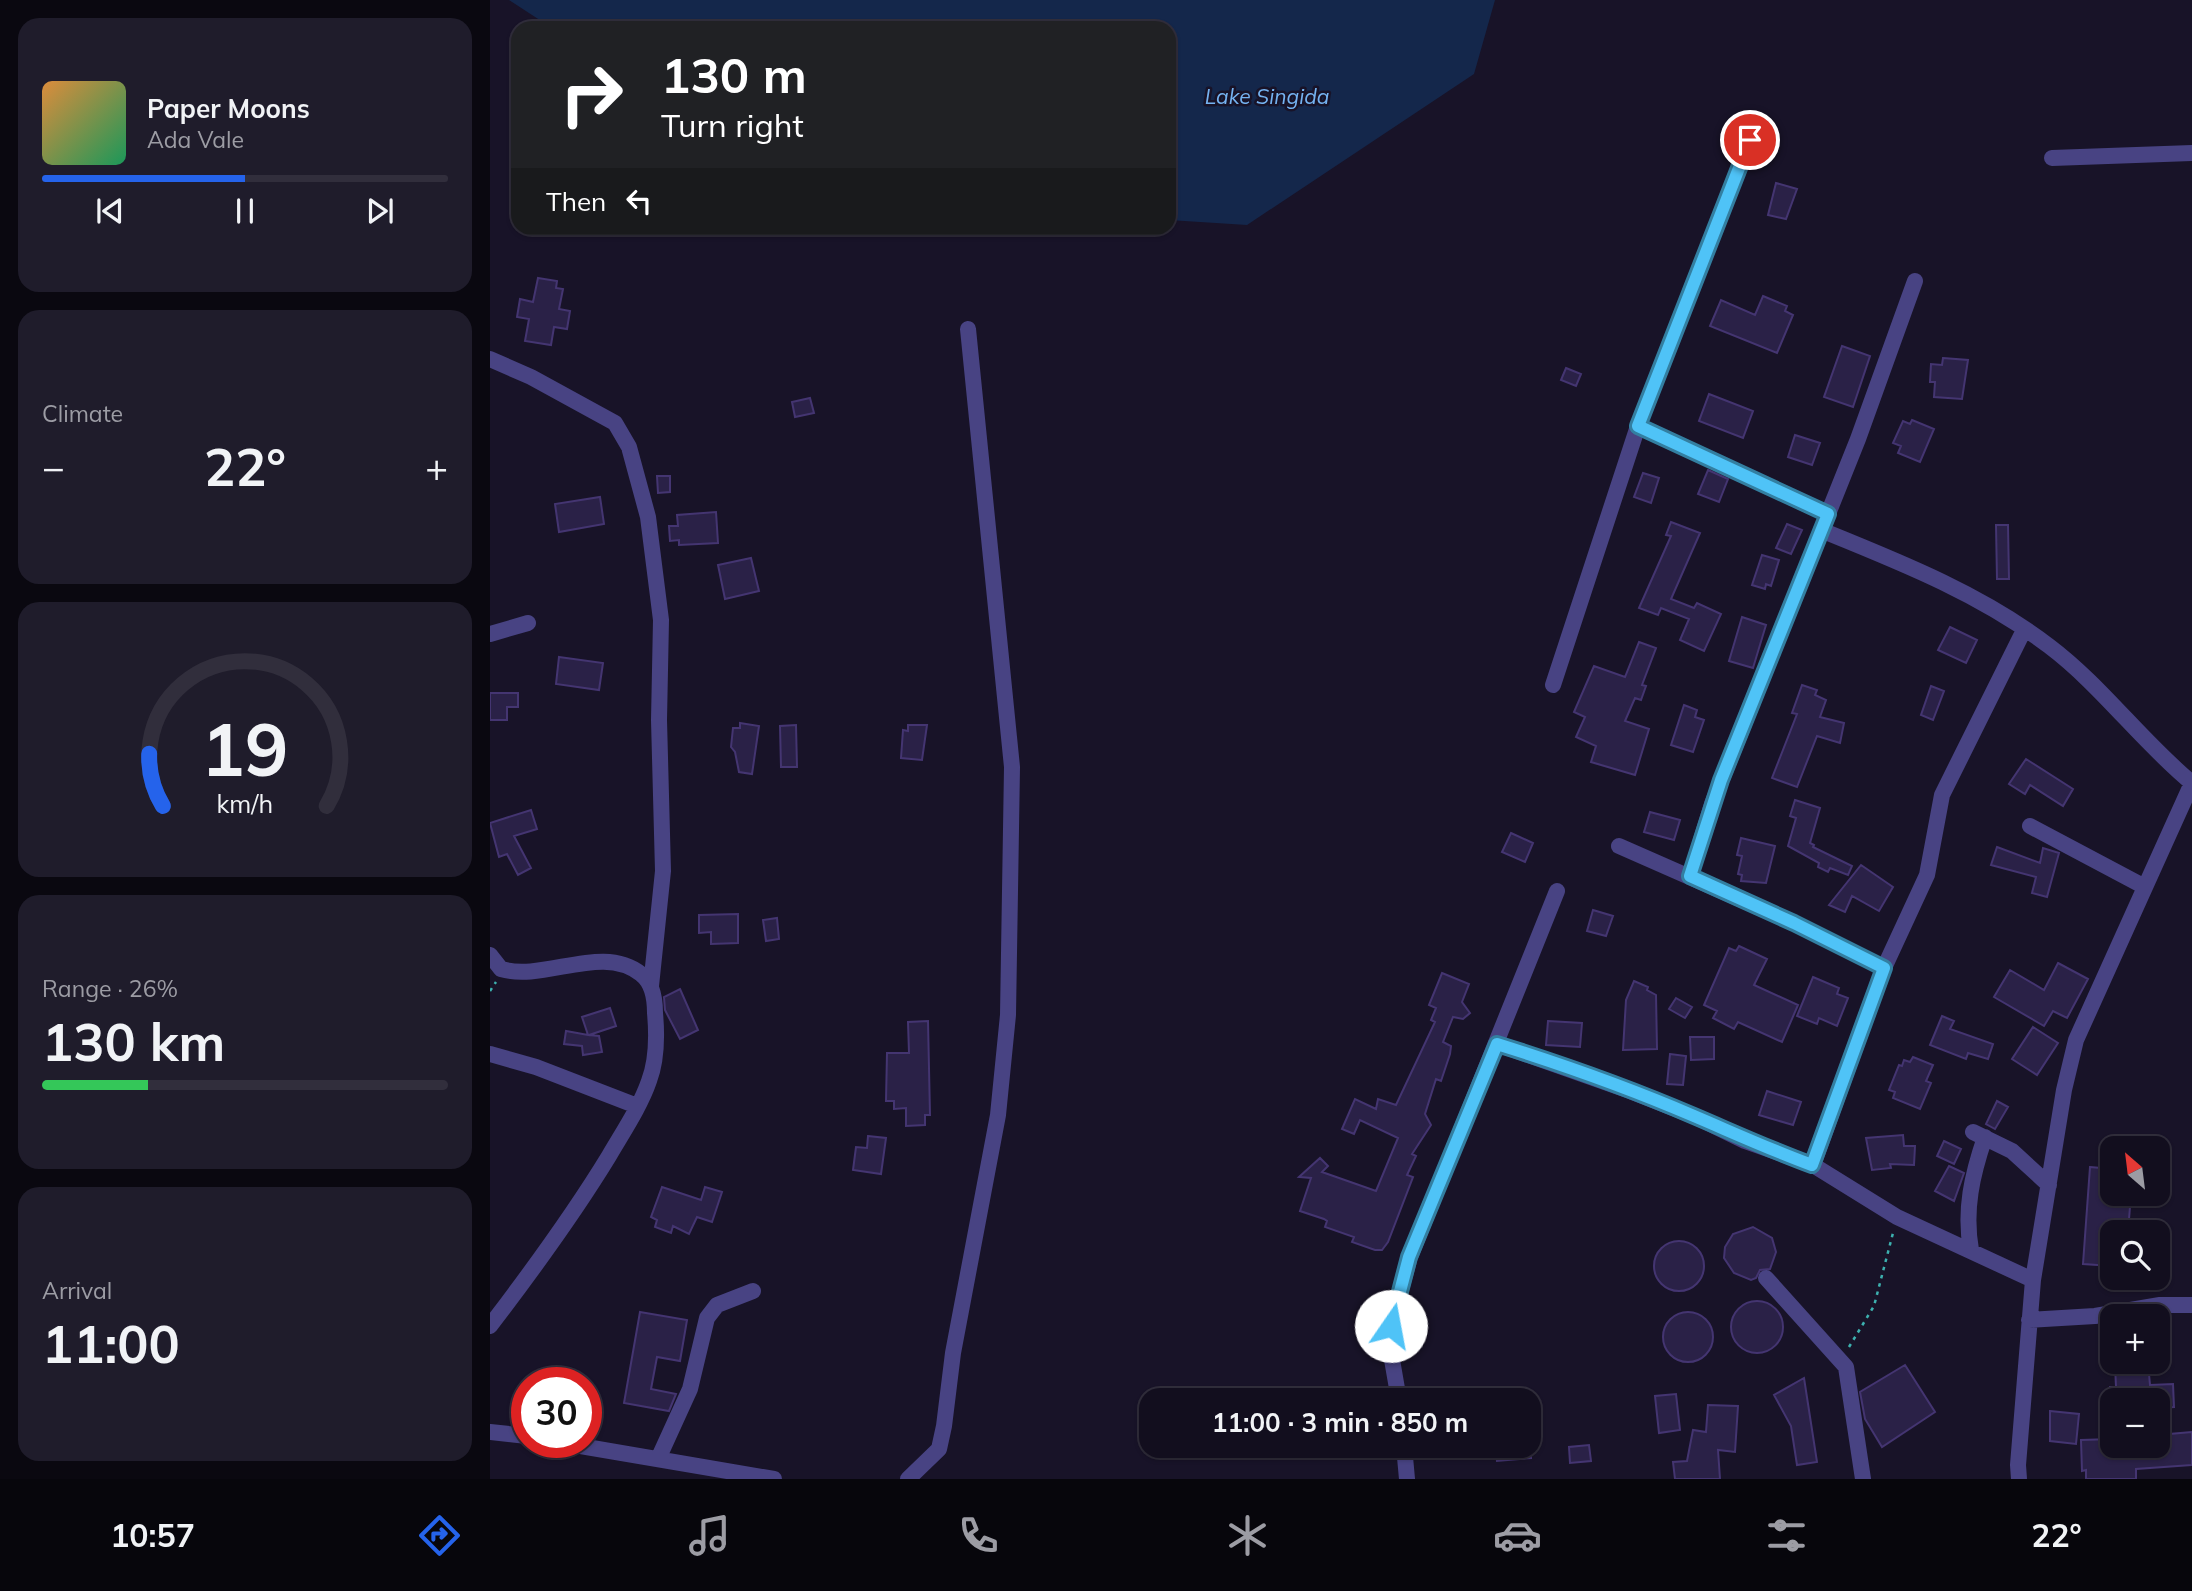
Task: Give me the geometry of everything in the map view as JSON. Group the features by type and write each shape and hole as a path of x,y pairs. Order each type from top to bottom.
{"street":[{"path":"1553,685 1638,426 1750,140"},
{"path":"2052,158 2192,153"},
{"path":"1690,876 1721,780 1858,439 1915,281"},
{"path":"908,1479 939,1449 944,1426 953,1353 998,1115 1008,1015 1012,767 968,329"},
{"path":"490,359 531,377 615,423 629,447 648,517 661,620 659,720 663,870 651,986 656,1027 650,1079 638,1106 573,1214 490,1326"},
{"path":"1638,426 1828,514"},
{"path":"1821,530 1945,582 2049,646 2102,693 2151,748 2192,783 2076,1040 2064,1090 2033,1280 2019,1479"},
{"path":"490,634 528,623"},
{"path":"1812,1165 1884,968 1927,874 1942,795 2024,630"},
{"path":"2030,825 2145,887"},
{"path":"1619,846 1794,923 1884,968"},
{"path":"1397,1388 1391,1354 1395,1301 1409,1257 1497,1044 1528,957 1557,891"},
{"path":"490,955 501,969 523,973 603,962 623,965 642,974 651,986"},
{"path":"1497,1044 1587,1074 1696,1117 1745,1141 1812,1165 1897,1217 2033,1280"},
{"path":"490,1054 536,1067 638,1106"},
{"path":"1970,1250 1966,1210 1979,1135 2012,1151 2049,1185"},
{"path":"1766,1278 1846,1367 1863,1479"},
{"path":"659,1457 690,1389 707,1318 717,1305 753,1291"},
{"path":"2029,1320 2095,1316 2160,1305 2192,1305"},
{"path":"490,1432 511,1434"},
{"path":"602,1449 774,1479"},
{"path":"1405,1458 1407,1479"}],"path":[{"path":"1846,1367 1848,1350 1874,1306 1897,1217"}],"water":[{"name":"Lake Singida","path":"509,0 1495,0 1474,74 1247,225 1176,220 1176,21 541,21"}],"building":[{"path":"1776,183 1797,189 1786,219 1768,215"},
{"path":"538,278 557,281 556,288 563,289 559,309 570,311 567,329 554,327 551,345 525,341 529,319 517,317 520,299 533,302"},
{"path":"1763,296 1787,306 1785,311 1793,315 1777,353 1710,326 1721,300 1755,315"},
{"path":"1842,346 1870,356 1853,407 1824,397"},
{"path":"1943,358 1968,360 1962,399 1934,397 1935,382 1930,382 1931,364 1942,365"},
{"path":"1566,368 1581,374 1576,386 1561,380"},
{"path":"1709,394 1753,411 1743,438 1699,421"},
{"path":"810,398 814,413 795,417 792,402"},
{"path":"1912,420 1934,429 1920,462 1898,453 1901,446 1893,443 1903,421 1910,424"},
{"path":"1795,435 1820,443 1812,465 1788,457"},
{"path":"1708,470 1728,479 1719,502 1698,494"},
{"path":"1643,473 1659,478 1651,503 1634,497"},
{"path":"657,476 670,476 670,492 658,493"},
{"path":"600,497 604,524 559,532 555,504"},
{"path":"716,512 718,543 679,545 679,540 670,541 669,526 678,526 677,515"},
{"path":"1671,522 1700,533 1671,599 1694,608 1697,603 1721,614 1704,651 1680,640 1689,619 1661,608 1658,615 1639,608 1671,536 1666,535"},
{"path":"1787,524 1802,530 1791,554 1776,548"},
{"path":"1996,525 2008,525 2009,579 1997,579"},
{"path":"1762,555 1779,560 1771,586 1766,584 1765,589 1752,585"},
{"path":"751,558 759,591 725,599 718,565"},
{"path":"1742,617 1766,625 1753,668 1729,661"},
{"path":"1950,627 1977,640 1966,663 1938,650"},
{"path":"1639,642 1656,648 1642,685 1646,686 1641,700 1635,698 1625,721 1649,729 1635,775 1591,762 1596,746 1576,737 1585,717 1574,712 1594,666 1625,677"},
{"path":"559,657 603,663 599,690 556,684"},
{"path":"1802,685 1817,690 1815,695 1826,700 1820,717 1844,723 1840,743 1817,736 1797,787 1772,778 1797,714 1792,713"},
{"path":"1931,686 1944,691 1933,720 1921,715"},
{"path":"490,693 518,693 518,707 507,707 507,720 490,720"},
{"path":"1684,705 1697,710 1695,717 1704,720 1693,752 1671,745"},
{"path":"740,723 759,726 752,774 739,772 735,752 731,747 733,728 740,728"},
{"path":"796,725 797,767 781,767 780,726"},
{"path":"908,725 927,725 922,760 901,758 903,730 908,731"},
{"path":"2026,759 2073,789 2063,806 2030,785 2025,794 2009,784"},
{"path":"1795,800 1820,808 1810,843 1852,866 1848,875 1830,868 1828,872 1818,867 1819,863 1788,846 1796,818 1790,816"},
{"path":"531,810 537,829 514,836 531,868 518,875 507,854 499,857 490,823"},
{"path":"1650,812 1680,820 1674,840 1644,832"},
{"path":"1511,833 1533,843 1525,862 1502,852"},
{"path":"1741,838 1775,846 1766,883 1741,881 1742,875 1738,874 1742,856 1737,855"},
{"path":"1997,847 2040,863 2043,848 2059,853 2047,897 2032,893 2036,877 1991,865"},
{"path":"1861,865 1893,887 1879,911 1852,896 1845,912 1829,905"},
{"path":"1593,910 1613,916 1606,936 1587,931"},
{"path":"738,914 738,943 711,944 711,932 699,933 699,915"},
{"path":"777,918 779,939 766,941 763,920"},
{"path":"1739,946 1767,959 1754,985 1798,1005 1782,1042 1738,1022 1734,1029 1713,1018 1717,1011 1704,1005 1729,948 1736,951"},
{"path":"2058,963 2088,979 2067,1018 2053,1011 2044,1026 1994,997 2010,970 2044,990"},
{"path":"1442,973 1469,984 1462,1002 1470,1013 1463,1019 1453,1017 1443,1042 1451,1046 1450,1054 1441,1081 1436,1079 1425,1114 1431,1125 1412,1154 1416,1156 1407,1175 1413,1177 1388,1242 1382,1250 1375,1250 1352,1242 1354,1237 1325,1227 1327,1221 1324,1219 1300,1211 1311,1178 1299,1177 1320,1158 1328,1166 1322,1172 1376,1191 1398,1138 1360,1120 1354,1134 1342,1129 1355,1099 1376,1109 1378,1099 1396,1105 1435,1022 1431,1020 1436,1008 1429,1005"},
{"path":"1813,977 1839,988 1837,994 1848,998 1837,1026 1819,1018 1817,1024 1797,1016"},
{"path":"1634,981 1648,987 1647,990 1656,995 1657,1049 1623,1050 1626,1000"},
{"path":"680,989 698,1030 680,1039 665,1010 664,997"},
{"path":"1676,998 1692,1007 1685,1018 1669,1009"},
{"path":"610,1008 616,1026 589,1035 599,1036 602,1052 583,1055 582,1046 564,1044 566,1031 588,1035 582,1017"},
{"path":"1942,1016 1954,1021 1950,1029 1993,1044 1988,1059 1968,1053 1966,1059 1930,1045"},
{"path":"928,1021 930,1115 925,1115 925,1125 906,1126 906,1108 894,1109 894,1101 886,1101 887,1053 909,1053 908,1022"},
{"path":"1548,1021 1582,1023 1580,1047 1546,1045"},
{"path":"2033,1027 2058,1043 2037,1075 2012,1059"},
{"path":"1690,1037 1714,1037 1714,1059 1691,1060"},
{"path":"1670,1054 1686,1056 1683,1085 1667,1084"},
{"path":"1913,1057 1933,1065 1926,1081 1931,1083 1920,1109 1893,1098 1895,1092 1889,1090 1899,1065 1902,1066 1904,1060 1910,1062"},
{"path":"1767,1091 1801,1102 1793,1125 1759,1115"},
{"path":"1997,1101 2008,1107 1995,1129 1986,1124"},
{"path":"1903,1135 1904,1146 1915,1146 1914,1165 1890,1164 1891,1168 1872,1170 1866,1138"},
{"path":"868,1136 886,1138 881,1174 853,1170 856,1147 867,1148"},
{"path":"1944,1141 1961,1149 1954,1164 1937,1156"},
{"path":"1949,1166 1964,1173 1954,1201 1935,1191"},
{"path":"2090,1167 2100,1168 2100,1206 2130,1206 2129,1220 2100,1220 2100,1265 2083,1264"},
{"path":"662,1187 701,1200 705,1187 722,1192 712,1222 697,1217 689,1234 673,1226 671,1233 655,1227 657,1220 651,1217"},
{"path":"1753,1227 1772,1238 1776,1252 1770,1269 1760,1270 1756,1278 1751,1280 1734,1273 1724,1258 1725,1247 1733,1234"},
{"path":"1679,1241 1696,1249 1704,1266 1696,1283 1679,1291 1662,1283 1654,1266 1662,1249"},
{"path":"1757,1301 1767,1303 1775,1309 1781,1317 1781,1337 1775,1345 1767,1351 1757,1353 1747,1351 1739,1345 1733,1337 1731,1327 1733,1317 1739,1309 1747,1303"},
{"path":"640,1312 687,1320 680,1361 657,1357 651,1389 676,1394 669,1411 624,1403"},
{"path":"1678,1313 1698,1313 1712,1327 1712,1347 1698,1361 1678,1361 1664,1347 1664,1327"},
{"path":"1905,1365 1935,1412 1882,1447 1865,1419 1860,1392"},
{"path":"2115,1374 2149,1374 2150,1385 2173,1384 2174,1407 2170,1407 2170,1388 2110,1388 2116,1387"},
{"path":"1804,1378 1817,1462 1797,1465 1791,1426 1774,1395"},
{"path":"1676,1394 1680,1430 1659,1433 1655,1396"},
{"path":"1708,1405 1738,1406 1735,1452 1718,1450 1720,1479 1675,1479 1673,1462 1687,1461 1693,1430 1706,1432"},
{"path":"2050,1411 2079,1414 2076,1444 2050,1441"},
{"path":"2192,1432 2192,1465 2136,1469 2136,1479 2086,1479 2086,1470 2082,1471 2081,1440 2100,1439 2100,1458 2170,1458 2170,1434"},
{"path":"1589,1445 1591,1461 1570,1463 1569,1447"},
{"path":"1497,1458 1531,1458 1497,1461"}],"route":[{"path":"1391,1326 1395,1301 1409,1257 1497,1044 1587,1074 1696,1117 1745,1141 1812,1165 1884,968 1690,876 1721,780 1828,514 1780,489 1638,426 1750,140"}]}
